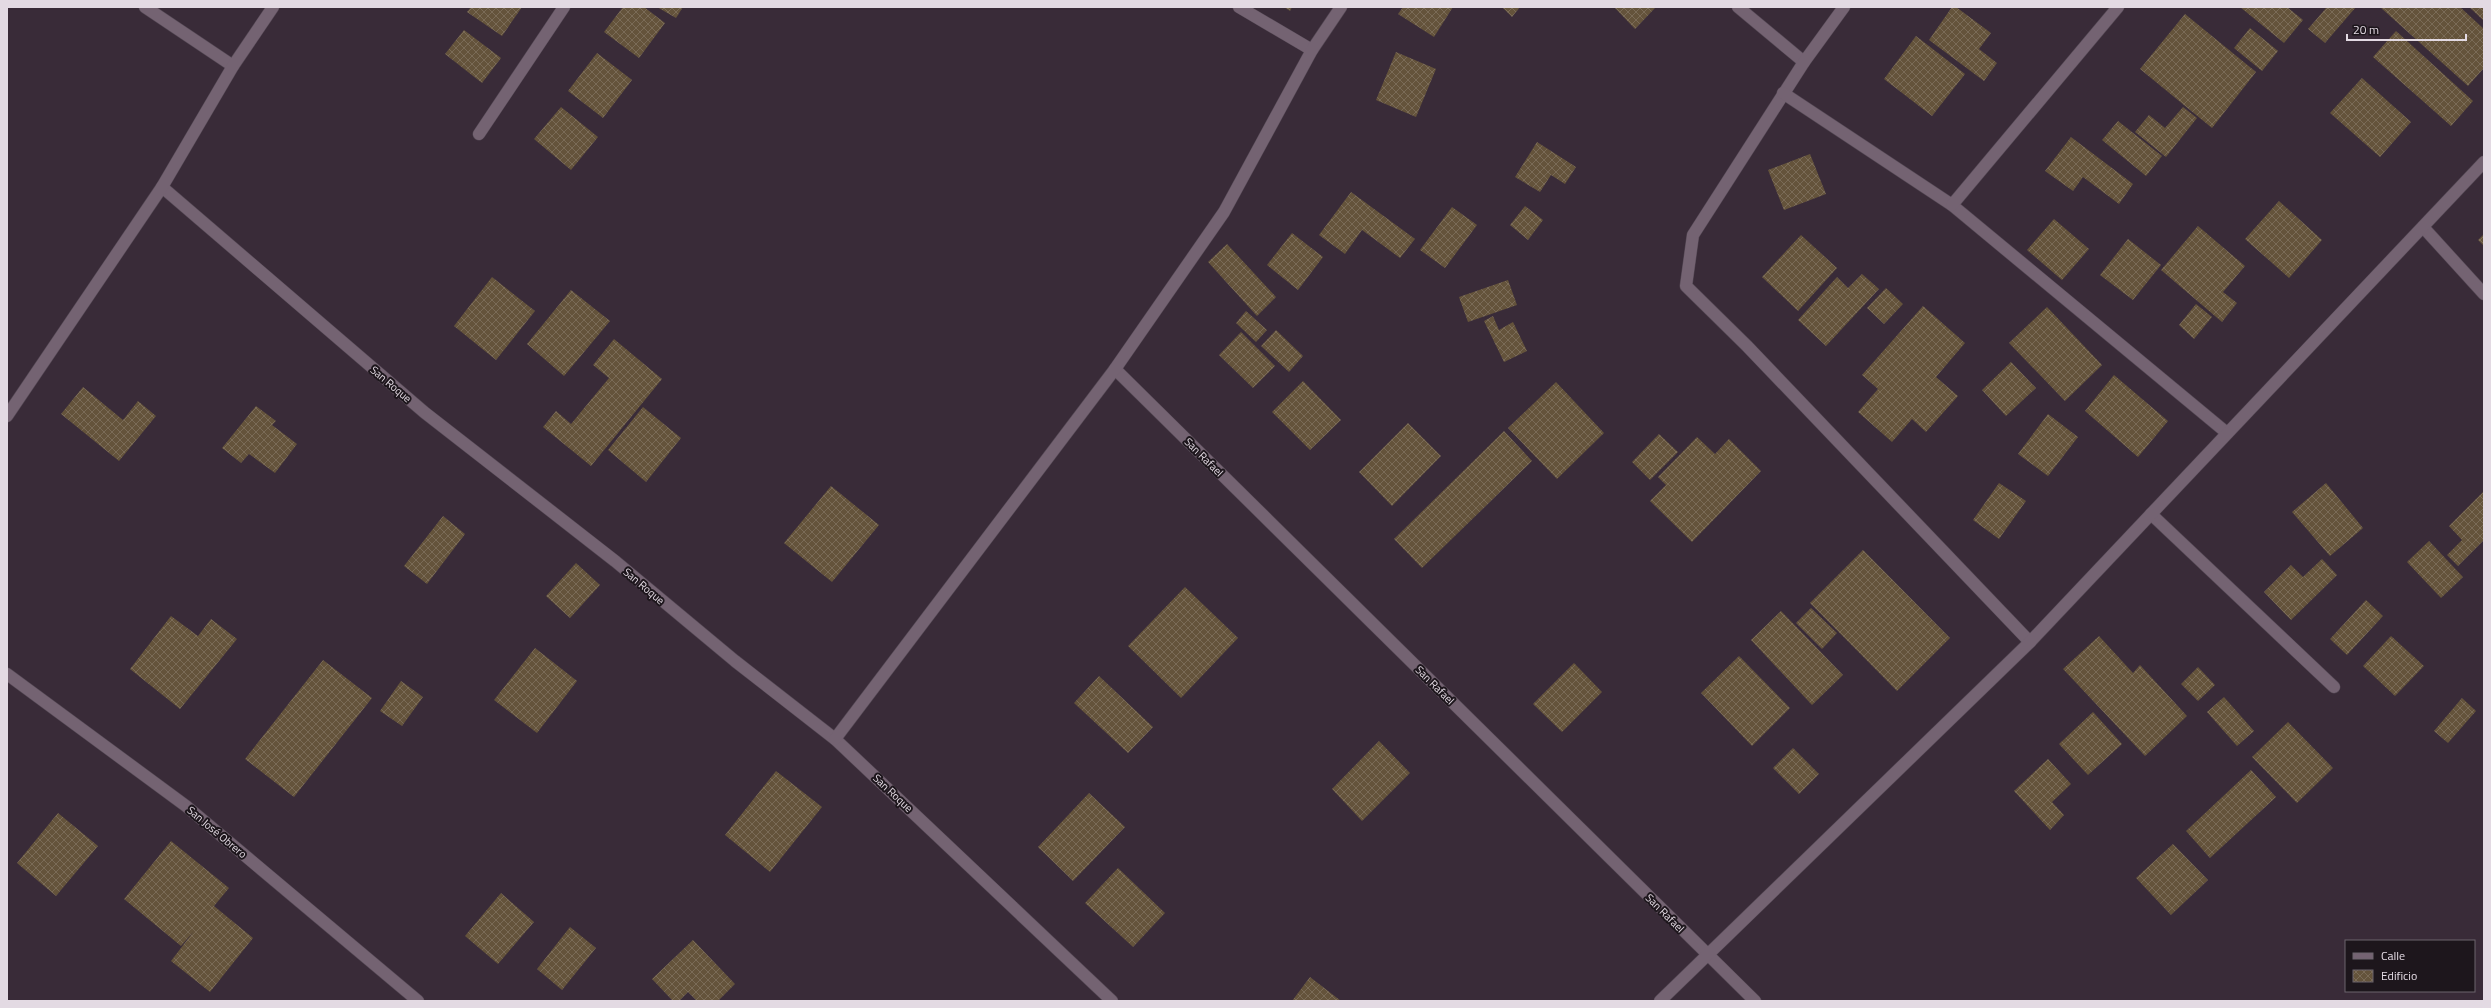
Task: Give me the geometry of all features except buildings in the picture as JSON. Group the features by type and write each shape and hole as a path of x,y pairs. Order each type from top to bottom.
{"street":[{"path":"145,7 233,66"},
{"path":"7,416 162,187 233,66 273,7"},
{"path":"479,134 564,7"},
{"path":"1239,7 1312,50"},
{"path":"835,739 1115,369 1224,212 1312,50 1341,7"},
{"path":"1738,7 1804,62"},
{"path":"1844,7 1783,93 1693,235 1686,286 1747,346 2030,642"},
{"path":"1952,205 2118,7"},
{"path":"1783,93 1952,205 2227,433"},
{"path":"1660,1001 2030,642 2484,162"},
{"name":"San Roque","path":"162,187 424,412 615,561 735,661 835,739 1112,1001"},
{"path":"2423,226 2484,294"},
{"name":"San Rafael","path":"1115,369 1755,1001"},
{"path":"2151,514 2334,687"},
{"name":"San José Obrero","path":"7,674 186,806 418,1001"}]}
